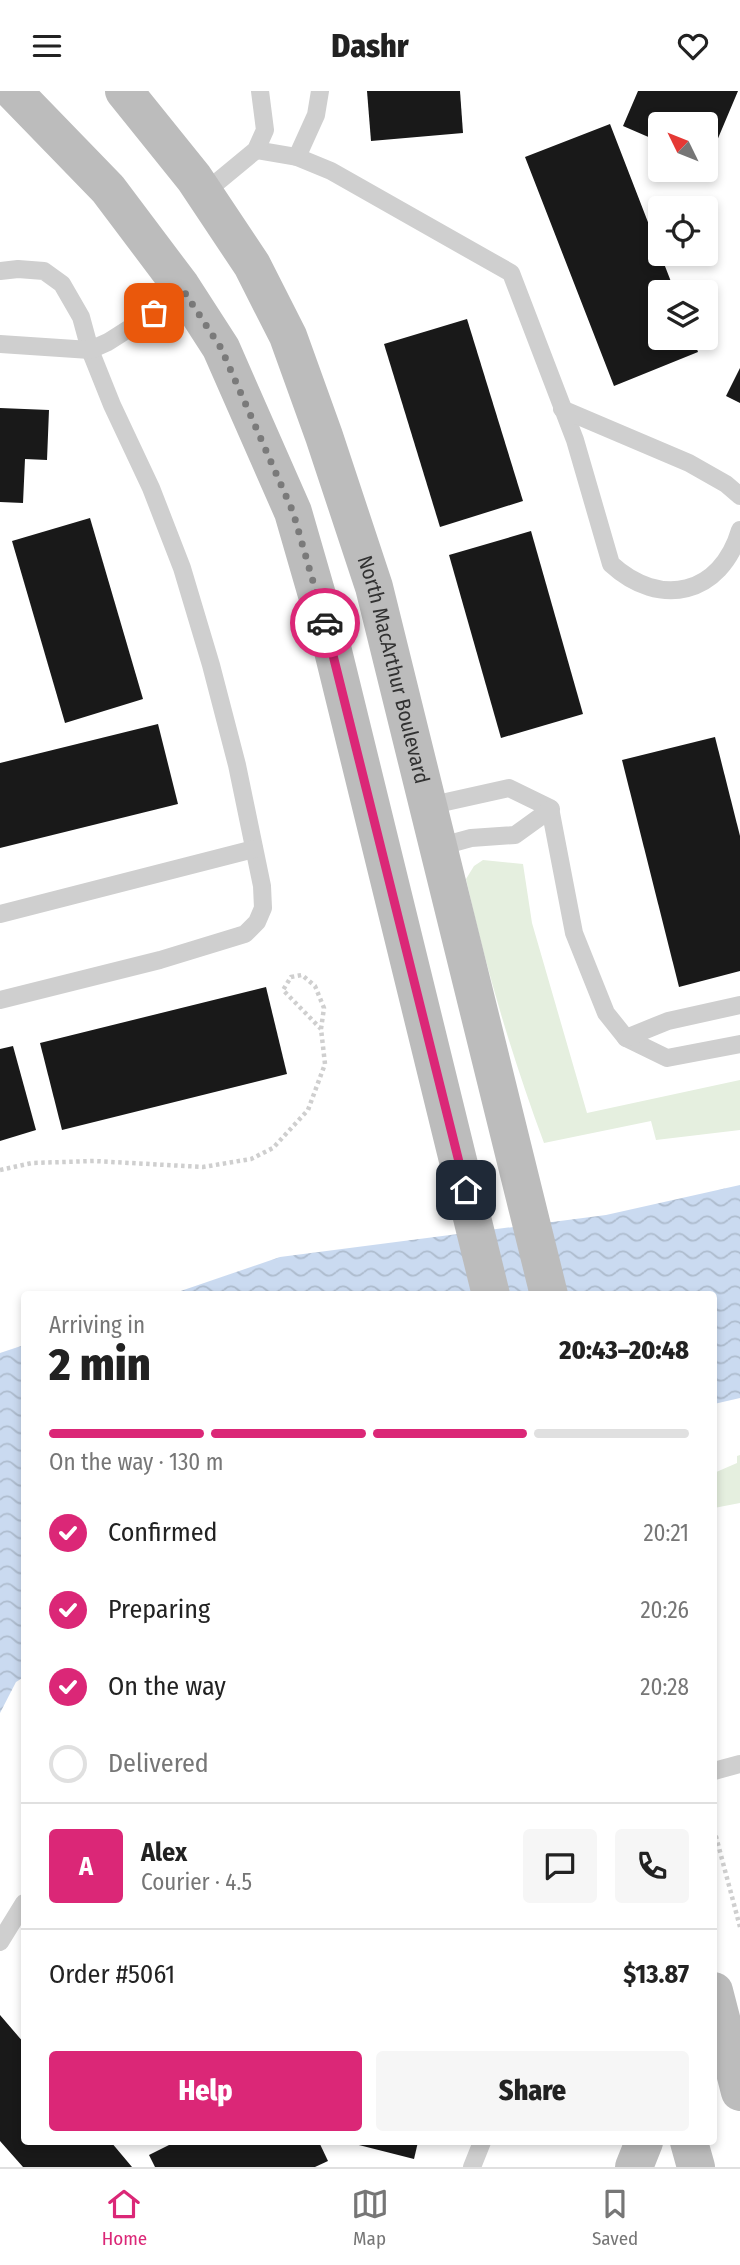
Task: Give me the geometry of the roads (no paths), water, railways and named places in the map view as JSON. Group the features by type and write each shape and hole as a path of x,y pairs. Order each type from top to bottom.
{"main road":[{"path":"13,91 108,188 185,293 221,348 293,512 332,647 490,1291"},
{"name":"North MacArthur Boulevard","path":"124,91 204,193 253,265 293,348 374,587 548,1291"},
{"path":"717,2001 740,2091"},
{"path":"634,2167 643,2145"},
{"path":"690,2145 696,2167"}],"lane":[{"path":"204,193 256,150 265,130 260,91"},
{"path":"297,157 316,115 320,91"},
{"path":"256,150 297,157 341,176 512,273 575,440 611,564 626,578 644,587 674,592 701,584 721,567 736,544 740,530"},
{"path":"0,271 44,271 62,284 81,317 90,350 151,488 182,568 221,703 262,886 263,908 257,922 244,934 160,960 0,1000"},
{"path":"0,344 90,350 108,342 185,293"},
{"path":"562,409 689,463 726,484 740,496"},
{"path":"428,806 509,788 551,809"},
{"path":"438,847 471,838 515,835 551,809"},
{"path":"551,809 574,933 606,1013 626,1038 667,1058 740,1044"},
{"path":"0,914 254,849"},
{"path":"626,1038 668,1021 740,1005"},
{"path":"717,1770 740,1764"},
{"path":"0,1942 21,1908"},
{"path":"472,2167 481,2145"}],"water":[{"path":"740,1185 740,1398 717,1403 717,1291 181,1291 280,1257 606,1215"},
{"path":"21,1346 21,1679 16,1682 0,1713 0,1353"}]}
